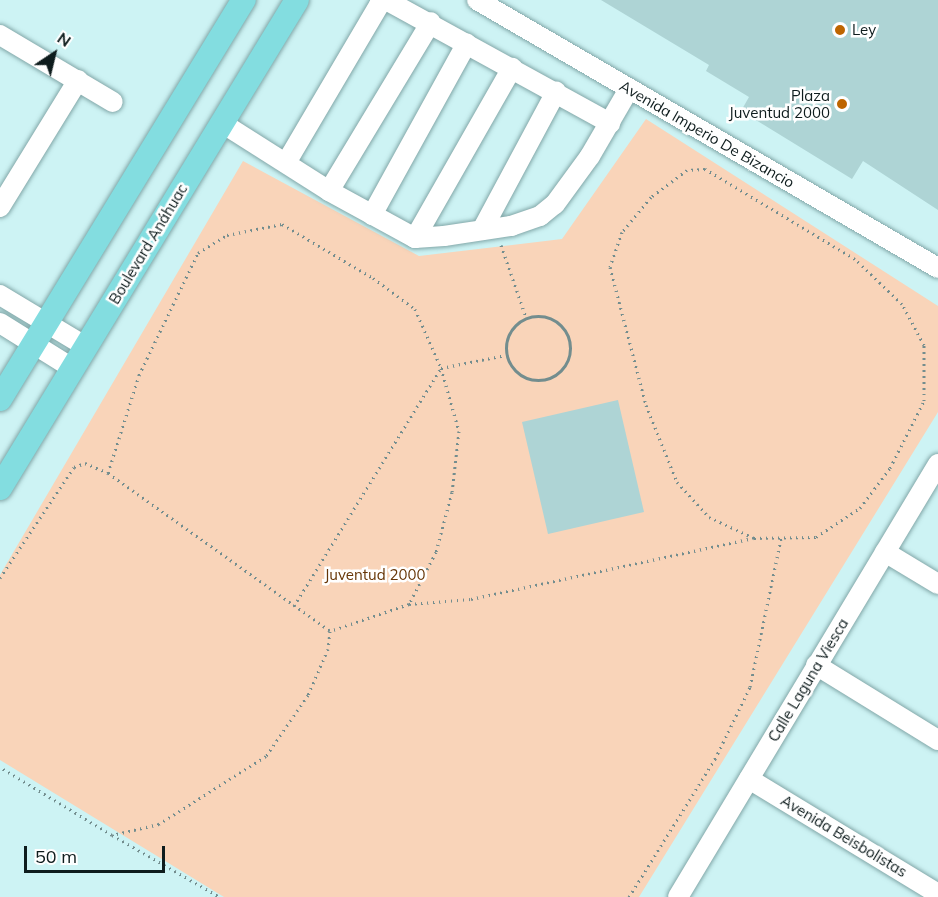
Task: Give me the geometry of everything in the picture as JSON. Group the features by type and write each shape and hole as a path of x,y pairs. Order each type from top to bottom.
{"main road":[{"path":"0,399 244,0"},
{"name":"Boulevard Anáhuac","path":"0,488 297,0"}],"street":[{"path":"286,163 379,5 386,0 431,22 610,123"},
{"name":"Avenida Imperio De Bizancio","path":"477,0 938,268"},
{"path":"328,190 431,22"},
{"path":"0,35 113,102"},
{"path":"372,215 467,43"},
{"path":"415,238 512,68"},
{"path":"3,195 78,80"},
{"path":"222,123 328,190 415,238 488,229 540,216 555,204 610,123 629,90"},
{"path":"488,229 556,92"},
{"path":"0,295 85,346"},
{"path":"0,323 72,368"},
{"name":"Calle Laguna Viesca","path":"682,896 816,665 938,464"},
{"path":"885,552 938,584"},
{"path":"816,665 938,740"},
{"name":"Avenida Beisbolistas","path":"749,779 938,894"}],"path":[{"path":"330,631 409,604 471,599 754,538 816,537 860,508 890,468 924,401 924,345 902,304 855,259 705,169 687,170 651,196 629,223 610,267 646,405 677,482 709,518 754,538"},
{"path":"108,473 139,375 180,285 198,253 227,235 282,224 373,278 415,309 441,368 459,431 452,492 436,552 409,604"},
{"path":"488,229 526,317"},
{"path":"544,316 560,324 569,340 568,359 557,374 540,380 522,376 506,355 512,328 526,317 544,316"},
{"path":"294,606 441,368 506,355"},
{"path":"0,579 74,467 85,463 108,473 330,631"},
{"path":"629,897 715,759 750,687 781,538"},
{"path":"112,835 159,824 266,756 308,695 328,649 330,631"},
{"path":"0,767 220,897"}],"green space":[{"name":"Juventud 2000","path":"646,119 938,306 938,412 639,897 224,897 0,760 0,575 243,161 419,256 562,239"}],"building":[{"name":"Plaza Juventud 2000","path":"601,0 938,0 938,210 863,161 852,179 741,111 749,97 706,71 709,65"},
{"path":"618,400 644,512 548,534 522,422"}],"place":[{"name":"Ley","path":"840,30"},
{"name":"Plaza Juventud 2000","path":"842,104"}]}
